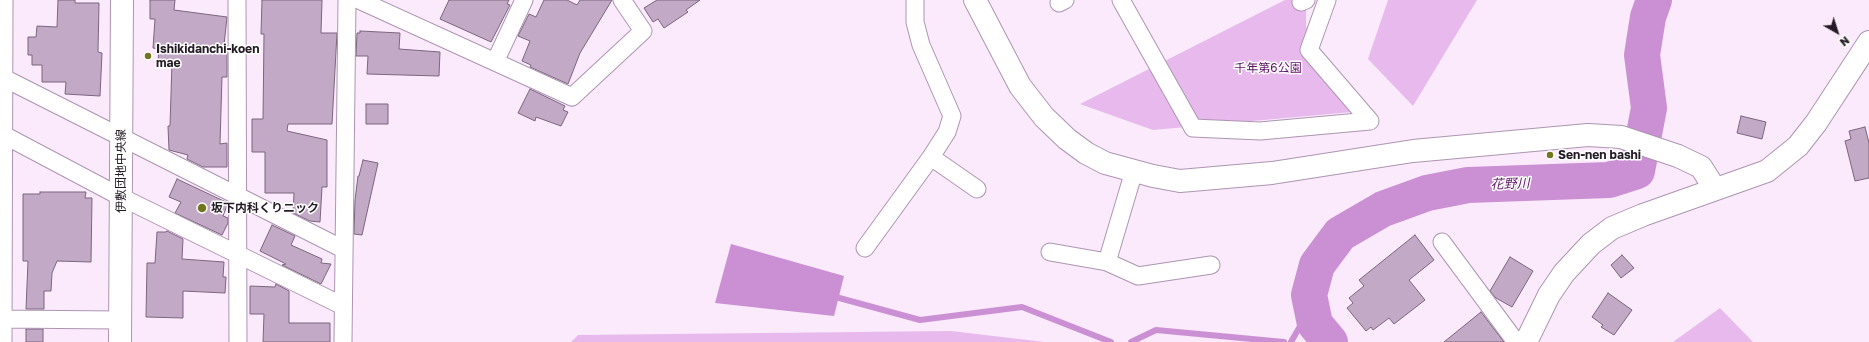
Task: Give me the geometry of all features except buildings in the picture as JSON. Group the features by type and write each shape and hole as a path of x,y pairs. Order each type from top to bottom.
{"street":[{"path":"3,342 1,319 2,61 4,0"},
{"name":"伊敷団地中央線","path":"120,342 122,0"},
{"path":"237,0 238,342"},
{"path":"342,342 348,0"},
{"path":"359,0 572,97 643,30 622,0"},
{"path":"495,62 524,0"},
{"path":"865,248 931,157 947,132 952,116 921,45 915,22 915,0"},
{"path":"976,0 1020,86 1044,117 1067,139 1086,153 1105,163 1134,171 1180,181 1272,173 1413,151 1588,135 1621,137 1678,156 1701,167 1715,189"},
{"path":"1121,0 1193,128 1260,131 1370,121 1309,50 1327,0"},
{"path":"1526,342 1549,295 1564,273 1591,244 1612,228 1643,215 1767,172 1798,146 1816,123 1869,42"},
{"path":"2,78 238,195 343,249"},
{"path":"2,134 121,197 343,306"},
{"path":"931,157 977,189"},
{"path":"1107,262 1134,171"},
{"path":"1442,242 1516,342"},
{"path":"1050,252 1107,262 1138,276 1211,265"},
{"path":"1,319 121,320"}],"green space":[{"name":"千年第6公園","path":"1285,0 1306,0 1306,27 1352,112 1153,130 1080,104"},
{"path":"1388,0 1477,0 1413,106 1368,59"},
{"path":"1720,308 1753,342 1673,342"},
{"path":"951,331 1044,342 571,342 578,335"}],"shaded area":[{"path":"731,244 844,276 834,316 715,303"}],"waterway":[{"name":"花野川","path":"1330,342 1315,324 1309,295 1317,265 1340,234 1383,209 1427,193 1468,185 1609,180 1637,171 1649,108 1642,55 1648,17 1654,0"},
{"path":"832,296 920,320 1022,307 1111,342"},
{"path":"1291,342 1311,307"},
{"path":"1131,342 1156,330 1284,342"}],"place":[{"name":"Ishikidanchi-koen mae","path":"148,56"},
{"name":"Sen-nen bashi","path":"1550,155"},
{"name":"坂下内科くりニック","path":"202,208"}]}
